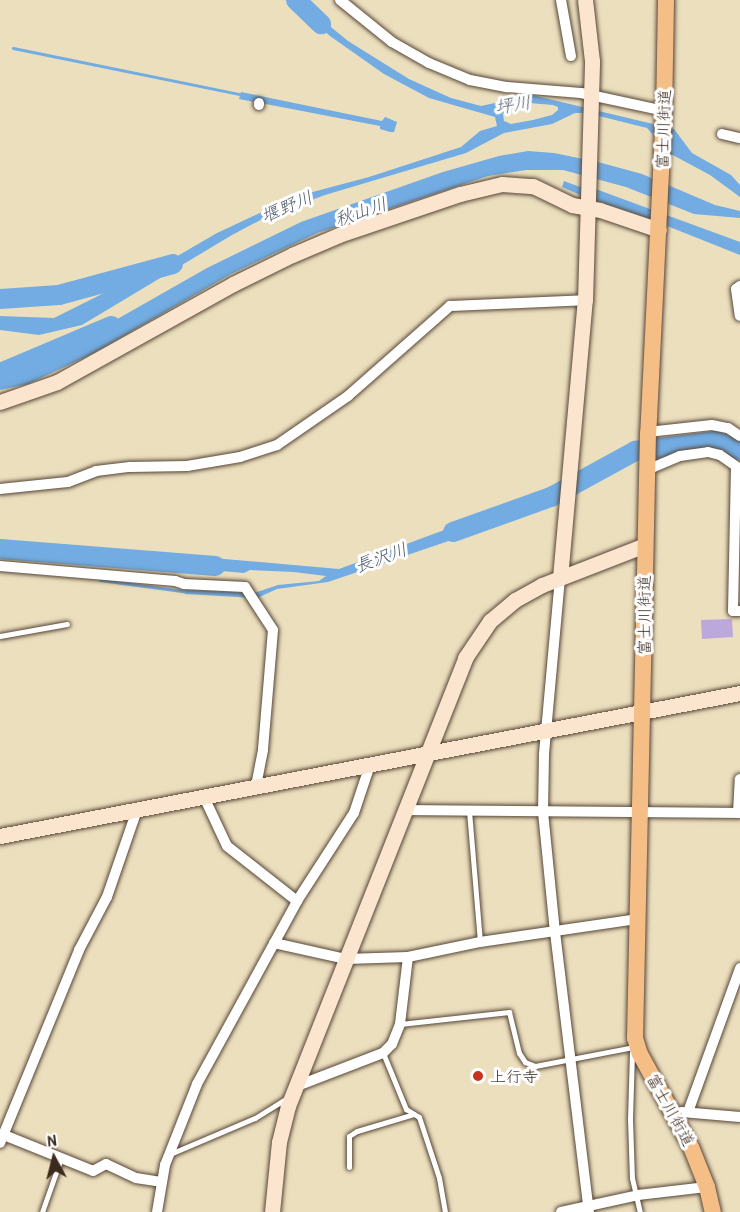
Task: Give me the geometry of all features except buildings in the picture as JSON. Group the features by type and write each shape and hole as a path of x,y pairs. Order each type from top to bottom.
{"main road":[{"name":"富士川街道","path":"666,0 664,111 648,432 644,712 635,1047 680,1112 707,1187 713,1212"}],"street":[{"path":"340,0 392,42 429,63 470,80 592,96 664,111"},
{"path":"561,0 571,56"},
{"path":"585,0 592,61 585,300 545,730 543,812 588,1209"},
{"path":"723,134 740,138"},
{"path":"0,402 57,382 233,284 292,255 407,211 491,186 518,183 533,186 572,205 588,204 659,226"},
{"path":"740,286 736,289 740,316"},
{"path":"0,489 68,482 96,471 130,467 187,466 240,457 277,445 348,396 450,306 585,300"},
{"path":"648,432 712,425 728,428 740,436"},
{"path":"647,470 680,456 708,452 720,455 738,468 733,611 740,611"},
{"path":"272,1212 279,1142 295,1091 465,658 475,640 490,621 515,600 560,578 645,545"},
{"path":"0,566 174,581 184,584 245,587 273,630 263,750 256,787"},
{"path":"0,836 740,693"},
{"path":"157,1212 161,1182 169,1155 197,1084 224,1030 297,901 354,813 370,765"},
{"path":"405,810 739,813 740,779"},
{"path":"204,797 227,846 297,901"},
{"path":"137,810 107,897 79,950 2,1139 93,1171 105,1164 136,1178 161,1182"},
{"path":"274,943 346,959 408,957 480,942 638,919"},
{"path":"295,1091 383,1053 392,1044 399,1024 408,957"},
{"path":"740,968 680,1112 740,1117"},
{"path":"561,1212 588,1209 634,1196 707,1187"}],"lane":[{"path":"0,636 67,624"},
{"path":"469,812 480,942"},
{"path":"399,1024 509,1012 519,1053 525,1062 535,1066 635,1047 630,1119 634,1196 640,1212"},
{"path":"383,1053 406,1109 419,1116 439,1178 445,1212"},
{"path":"169,1155 255,1118 295,1091"},
{"path":"349,1167 349,1136 357,1131 414,1114"},
{"path":"42,1212 61,1158"}],"water":[{"path":"304,5 348,41 409,79 451,98 481,106 532,95 674,129 692,153 731,175 740,185 740,197 710,175 669,153 647,128 587,113 575,113 552,124 504,133 466,153 325,195 268,216 232,235 82,325 39,335 0,330 0,316 54,318 174,258 217,233 294,197 369,177 461,147 480,131 497,126 495,117 429,98 384,74 330,36 297,8","holes":["529,103 558,107 558,110 552,115 511,124 504,121 503,114 507,110"]},
{"path":"241,92 382,121 385,117 397,122 394,132 390,132 380,129 380,126 239,99"},
{"path":"528,151 554,153 642,174 715,205 740,211 740,218 694,214 626,187 563,170 526,170 488,176 317,233 231,274 94,353 28,384 0,390 0,377 33,367 207,268 301,222 443,172 499,156"},
{"path":"564,181 580,187 582,184 740,242 740,255 647,218 580,195 562,187"},
{"path":"474,519 481,530 328,582 277,589 257,598 185,594 186,590 254,593 278,585 319,581 326,576 294,572 250,570 244,573 188,568 189,562 209,561 213,558 339,569"}],"waterway":[{"name":"坪川","path":"296,0 321,24"},
{"path":"13,48 243,95"},
{"name":"堰野川","path":"0,299 59,295 173,264"},
{"name":"秋山川","path":"0,373 111,326"},
{"name":"長沢川","path":"453,532 551,497 635,451 715,441 740,450"},
{"name":"長沢川","path":"0,549 215,566"},
{"path":"100,580 189,592"}],"place":[{"name":"上行寺","path":"478,1076"}]}
